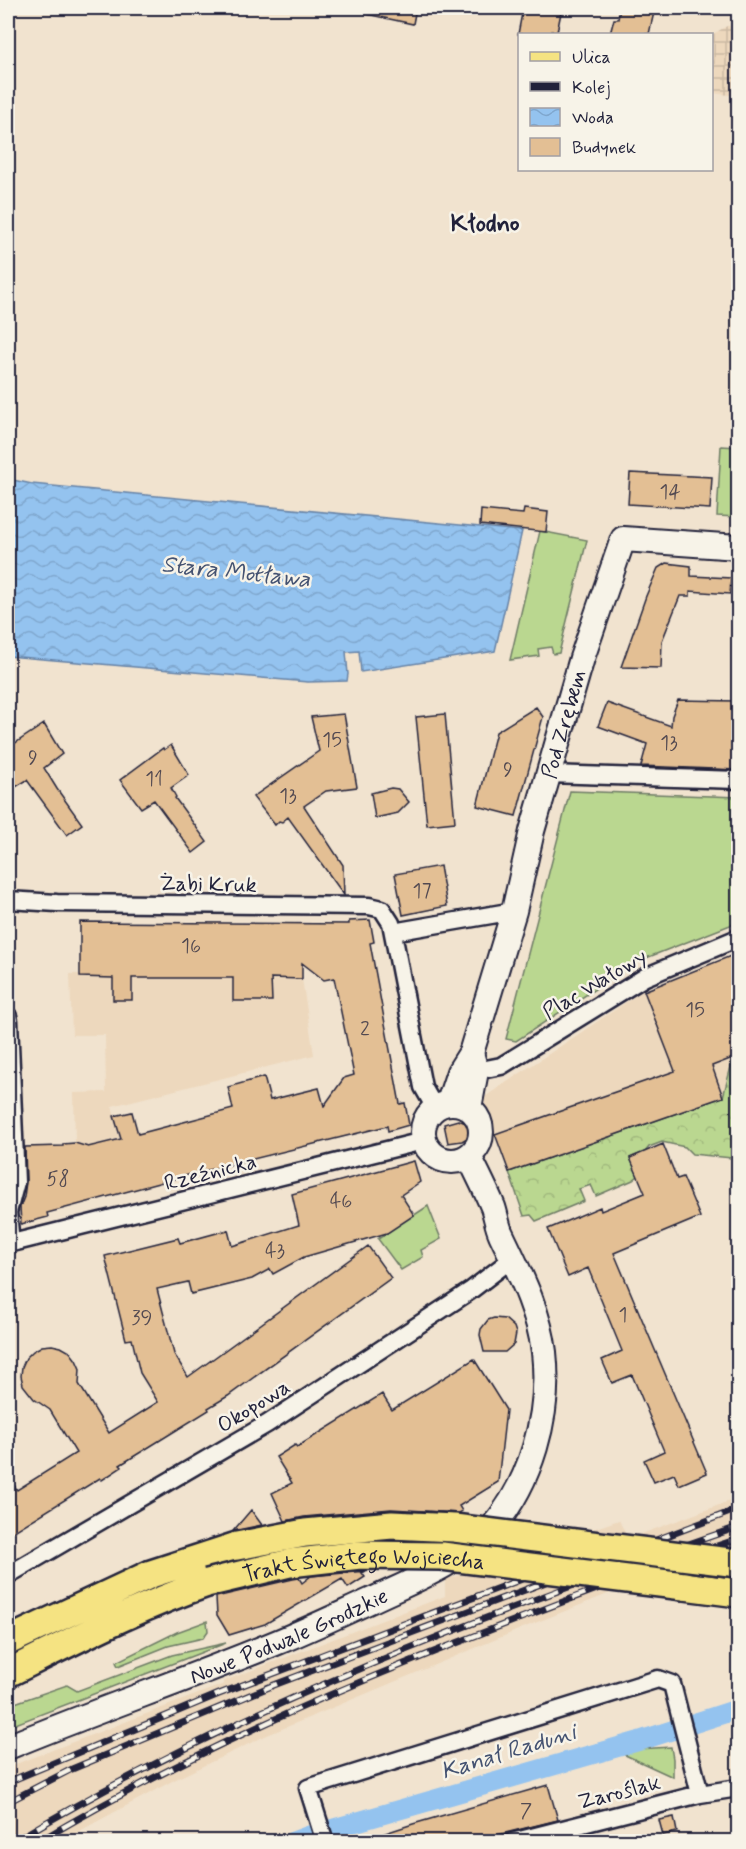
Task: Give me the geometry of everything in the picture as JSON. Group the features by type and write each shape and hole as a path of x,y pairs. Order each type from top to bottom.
{"main road":[{"name":"Trakt Świętego Wojciecha","path":"8,1641 151,1574 237,1546 305,1533 392,1525 454,1528 738,1563"},
{"name":"Trakt Świętego Wojciecha","path":"8,1673 114,1620 166,1597 207,1583 290,1563 360,1555 442,1556 738,1593"}],"street":[{"name":"Pod Zrębem","path":"451,1106 474,1062 548,774 582,658 623,539 738,547"},
{"path":"548,774 738,780"},
{"name":"Żabi Kruk","path":"8,900 57,903 369,906 382,909 391,923 393,932"},
{"path":"451,1106 428,1114 424,1122 423,1141 433,1155 449,1162 463,1159 475,1150 480,1142 480,1123 476,1115 451,1106 423,1087 393,932 514,911"},
{"name":"Plac Wałowy","path":"474,1062 501,1066 645,977 738,938"},
{"path":"8,1016 16,1182 8,1212 9,1244"},
{"name":"Rzeźnicka","path":"9,1244 423,1141"},
{"name":"Nowe Podwale Grodzkie","path":"8,1748 278,1642 333,1618 436,1570 469,1549 489,1531 506,1508 529,1464 544,1404 545,1368 539,1321 513,1258 499,1231 493,1208 463,1159"},
{"name":"Okopowa","path":"8,1575 283,1413 470,1291 513,1258"},
{"path":"325,1842 308,1788 658,1679 672,1684 700,1794"},
{"name":"Zaroślak","path":"512,1842 700,1794 738,1788"}],"shaded area":[{"path":"727,26 738,26 738,96 713,93 713,34"},
{"path":"80,922 303,924 302,979 314,1055 112,1106 120,1138 87,1147 75,1143 74,1093 106,1092 105,1035 72,1035 70,974 80,974"},
{"path":"738,953 738,1057 733,1059 723,1097 509,1172 483,1098 643,991"},
{"path":"738,1498 738,1548 653,1576 265,1736 176,1779 61,1841 8,1842 8,1767 445,1596 445,1580 619,1520 628,1539"}],"green space":[{"path":"721,446 738,447 738,517 717,516"},
{"path":"540,531 587,540 559,653 553,654 551,647 538,649 539,656 510,660"},
{"path":"570,791 738,797 738,922 636,962 516,1041 506,1039"},
{"path":"738,1057 738,1156 732,1158 692,1154 685,1147 662,1142 630,1158 638,1176 633,1180 596,1196 591,1185 579,1189 584,1201 536,1221 531,1215 524,1216 509,1172 723,1097 733,1059"},
{"path":"428,1206 441,1239 421,1250 423,1257 401,1270 378,1239"},
{"path":"207,1621 208,1631 203,1638 168,1646 118,1666 116,1662 177,1632"},
{"path":"226,1643 8,1727 8,1706 12,1704 67,1685 77,1691 172,1655"},
{"path":"671,1747 673,1777 623,1754 638,1749"}],"water":[{"name":"Stara Motława","path":"8,479 32,484 522,531 495,651 361,672 359,651 346,652 347,681 308,682 8,656"}],"building":[{"path":"367,8 416,8 413,24 366,14"},
{"path":"523,8 562,8 557,32 518,33"},
{"path":"620,8 655,8 649,33 610,33 614,19 618,19"},
{"path":"630,473 712,477 710,509 628,504"},
{"path":"524,509 548,512 546,532 480,525 481,510 523,514"},
{"path":"666,563 691,566 691,576 731,578 730,594 690,591 690,596 680,596 662,641 661,668 621,667 658,568"},
{"path":"678,700 736,701 738,770 641,766 647,744 598,726 607,703 671,726"},
{"path":"536,707 543,717 516,816 477,806 496,732"},
{"path":"344,714 357,787 326,791 304,806 343,865 344,895 288,817 275,825 253,797 319,751 311,717"},
{"path":"445,714 455,822 427,825 416,717"},
{"path":"44,724 62,754 44,768 82,824 67,835 27,780 14,788 8,778 8,748"},
{"path":"171,745 189,775 171,788 175,798 207,842 193,853 154,800 141,808 120,780 163,748 164,750"},
{"path":"391,788 398,789 409,802 398,813 375,818 371,793"},
{"path":"440,866 447,906 403,915 395,874"},
{"path":"370,920 374,942 370,943 400,1104 405,1103 409,1125 388,1131 387,1126 192,1174 47,1213 48,1217 21,1224 20,1207 26,1182 25,1147 63,1146 63,1144 75,1143 88,1147 121,1139 114,1116 132,1112 138,1134 233,1109 228,1087 264,1077 270,1100 319,1088 324,1106 344,1078 354,1075 334,978 324,980 302,963 302,979 271,978 272,1001 233,1001 233,978 132,978 132,1000 113,1000 113,978 80,977 80,922 349,924 349,921"},
{"path":"738,953 738,1056 712,1066 723,1097 509,1172 495,1134 675,1071 644,991"},
{"path":"458,1120 466,1123 470,1130 467,1138 448,1143 444,1124"},
{"path":"663,1144 677,1179 683,1177 700,1217 614,1253 707,1473 679,1485 674,1474 654,1482 644,1460 664,1451 632,1375 612,1383 602,1360 622,1351 588,1268 568,1277 548,1229 600,1207 601,1211 645,1193 630,1158"},
{"path":"414,1161 420,1182 401,1195 414,1215 387,1233 304,1257 273,1274 270,1269 252,1279 191,1294 188,1282 157,1289 174,1354 188,1377 368,1246 391,1278 208,1408 209,1410 120,1465 122,1467 102,1480 100,1478 8,1535 8,1474 17,1490 76,1453 50,1410 34,1399 23,1385 22,1367 26,1358 33,1351 42,1346 52,1345 70,1352 80,1369 79,1384 109,1433 158,1402 140,1373 132,1339 126,1340 105,1256 178,1238 180,1243 228,1230 232,1246 299,1225 292,1194"},
{"path":"505,1319 514,1327 516,1333 514,1344 505,1352 484,1352 481,1329 488,1320"},
{"path":"474,1359 506,1410 498,1482 459,1506 462,1511 459,1513 391,1509 304,1517 285,1521 272,1493 292,1483 276,1457 295,1445 297,1447 382,1394 392,1410"},
{"path":"251,1510 262,1525 233,1531"},
{"path":"366,1571 362,1573 365,1577 348,1588 342,1579 265,1624 229,1635 217,1615 216,1597 293,1579 299,1578 302,1583 311,1576"},
{"path":"548,1785 558,1820 469,1842 370,1842 370,1838 413,1824"},
{"path":"674,1817 677,1832 663,1835 659,1820"}],"waterway":[{"name":"Kanał Raduni","path":"292,1842 639,1741 738,1709"}],"railway":[{"path":"8,1802 72,1769 274,1685 738,1509"},
{"path":"13,1842 99,1793 276,1705 459,1628 738,1527"},
{"path":"38,1842 147,1781 316,1701 552,1606 738,1539"},
{"path":"8,1782 219,1694 620,1542"}],"district":[{"name":"Kłodno","path":"485,223"}]}
